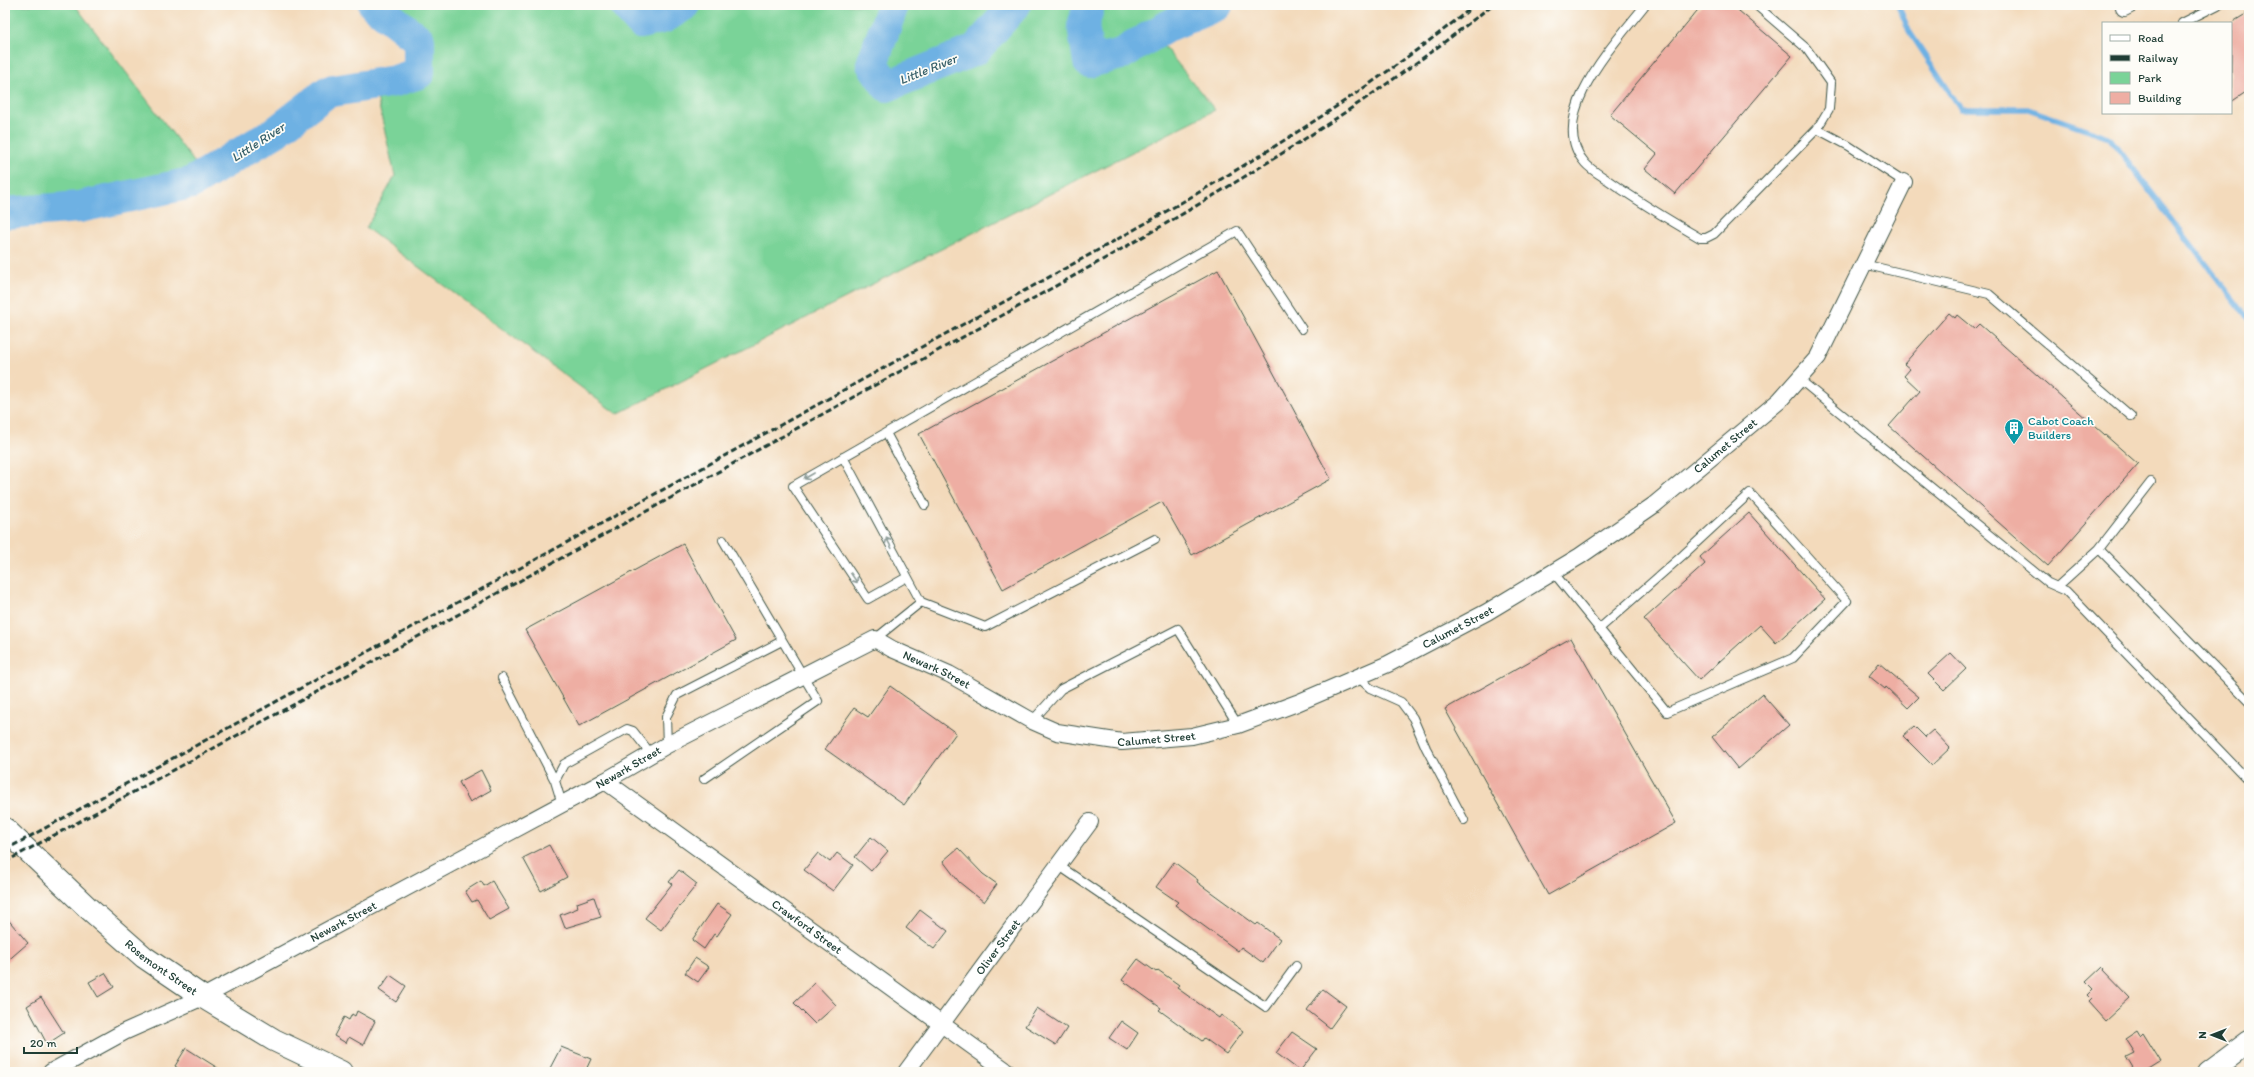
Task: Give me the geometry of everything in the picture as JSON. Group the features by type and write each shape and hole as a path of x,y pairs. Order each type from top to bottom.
{"main road":[{"name":"Rosemont Street","path":"5,829 87,907 144,957 203,997 274,1040 341,1072"},
{"path":"2209,1072 2249,1042"}],"street":[{"name":"Calumet Street","path":"1057,732 1122,742 1149,741 1192,736 1238,725 1297,703 1388,664 1486,612 1553,572 1654,505 1779,401 1799,379 1818,357 1904,182"},
{"name":"Newark Street","path":"51,1072 124,1032 203,997 605,781 667,745 802,674 875,639 949,674 1032,721 1057,732"},
{"name":"Crawford Street","path":"605,781 1008,1072"},
{"name":"Oliver Street","path":"906,1072 1090,822"}],"lane":[{"path":"1645,5 1604,57 1586,84 1574,116 1576,147 1586,164 1592,169 1643,206 1700,238 1706,238 1714,234 1817,129 1829,109 1830,83 1806,48 1756,5"},
{"path":"2184,22 2218,5"},
{"path":"1817,129 1849,146 1904,182"},
{"path":"908,577 868,599 793,486 1237,231 1302,329"},
{"path":"1863,264 1989,294 2131,416"},
{"path":"1799,379 2042,578 2066,591 2249,781"},
{"path":"886,433 925,505"},
{"path":"843,457 921,602 985,627 1155,539"},
{"path":"2057,587 2099,549 2151,482"},
{"path":"1553,572 1599,629 1667,712 1793,658 1848,601 1750,493 1683,555 1599,629"},
{"path":"704,780 818,701 723,540"},
{"path":"2099,549 2249,702"},
{"path":"875,639 921,602"},
{"path":"1032,721 1061,689 1178,629 1238,725"},
{"path":"667,745 666,717 677,695 782,641"},
{"path":"1358,677 1370,688 1401,702 1409,713 1464,820"},
{"path":"502,678 555,781 562,804"},
{"path":"555,781 564,764 627,729 633,731 651,754"},
{"path":"1058,865 1266,1007 1296,966"}],"green space":[{"path":"5,5 75,5 201,171 185,193 79,207 5,213"},
{"path":"374,5 625,5 641,23 665,17 684,5 1011,5 980,45 1015,5 1228,5 1154,34 1215,110 617,414 366,228 395,176 374,84 395,81 419,72 419,40","holes":["1150,36 1121,54 1092,61"]}],"building":[{"path":"1702,5 1732,5 1792,56 1675,194 1645,169 1657,154 1610,115"},
{"path":"2249,12 2249,90 2232,101 2232,22"},
{"path":"1218,270 1331,479 1192,555 1162,502 1003,589 919,434"},
{"name":"Cabot Coach Builders","path":"1949,313 1955,318 1957,315 1974,329 1979,324 2138,464 2048,566 1889,426 1920,391 1904,376 1910,369 1904,364"},
{"path":"1749,513 1825,599 1776,643 1760,625 1699,680 1644,619 1705,564 1700,557"},
{"path":"683,544 736,640 579,726 525,630"},
{"path":"1571,638 1676,823 1548,895 1445,709"},
{"path":"1951,653 1966,669 1944,690 1928,674"},
{"path":"1879,663 1919,697 1908,708 1886,687 1885,689 1869,676"},
{"path":"890,686 956,733 904,805 825,749 854,708 868,717"},
{"path":"1762,694 1789,725 1738,769 1712,737"},
{"path":"1914,726 1925,737 1933,730 1950,748 1932,765 1903,736"},
{"path":"481,770 491,790 470,802 459,782"},
{"path":"871,837 888,851 871,871 855,857"},
{"path":"549,845 567,877 541,891 523,858"},
{"path":"958,848 983,874 997,884 984,902 959,882 943,861"},
{"path":"818,853 830,862 837,853 853,865 833,891 804,870"},
{"path":"1174,862 1198,880 1197,882 1256,925 1258,923 1280,939 1263,963 1241,947 1238,951 1175,905 1178,902 1156,887"},
{"path":"679,870 697,884 661,930 645,918 672,884 669,882"},
{"path":"481,881 484,886 492,881 509,909 489,920 477,900 472,902 465,891"},
{"path":"594,897 601,917 565,928 560,915 578,908 577,903"},
{"path":"717,904 732,914 717,936 714,934 704,949 692,940"},
{"path":"920,910 948,931 934,949 906,928"},
{"path":"5,916 28,943 5,963"},
{"path":"695,958 709,967 698,982 685,973"},
{"path":"1138,959 1156,972 1158,970 1179,985 1177,988 1219,1018 1221,1015 1243,1031 1226,1054 1204,1038 1202,1041 1159,1010 1161,1008 1122,980"},
{"path":"2101,968 2130,998 2105,1021 2088,1002 2091,999 2087,995 2093,989 2086,982"},
{"path":"105,973 114,987 98,997 89,982"},
{"path":"390,975 406,986 396,1002 379,990"},
{"path":"815,983 836,1005 815,1024 794,1003"},
{"path":"1323,989 1346,1006 1330,1028 1307,1010"},
{"path":"41,997 64,1033 47,1044 27,1006"},
{"path":"1037,1008 1067,1028 1056,1045 1025,1026"},
{"path":"357,1011 375,1021 363,1045 349,1037 346,1043 334,1036 344,1017 349,1020 352,1014 355,1016"},
{"path":"1121,1021 1138,1033 1127,1050 1109,1038"},
{"path":"2137,1031 2140,1036 2143,1033 2161,1062 2145,1072 2135,1072 2126,1057 2134,1053 2125,1039"},
{"path":"1292,1032 1317,1049 1300,1071 1276,1053"},
{"path":"561,1047 591,1059 585,1072 548,1072"},
{"path":"186,1048 224,1072 183,1072 175,1066"}],"waterway":[{"name":"Little River","path":"5,213 79,207 191,183 277,131 327,92 395,81 419,73 419,40 374,5"},
{"name":"Little River","path":"625,5 641,23 665,17 684,5"},
{"name":"Little River","path":"893,5 872,64 887,86 975,50 1015,5"},
{"name":"Little River","path":"1089,5 1083,26 1089,62 1121,54 1168,26 1217,5"},
{"path":"1898,5 1909,31 1961,109 2028,109 2109,137 2249,320"}],"railway":[{"path":"5,850 1109,244 1260,155 1334,108 1406,58 1475,5"},
{"path":"5,862 545,567 1109,256 1267,163 1344,113 1419,61 1492,5"}],"place":[{"name":"Cabot Coach Builders","path":"2014,445"}]}
